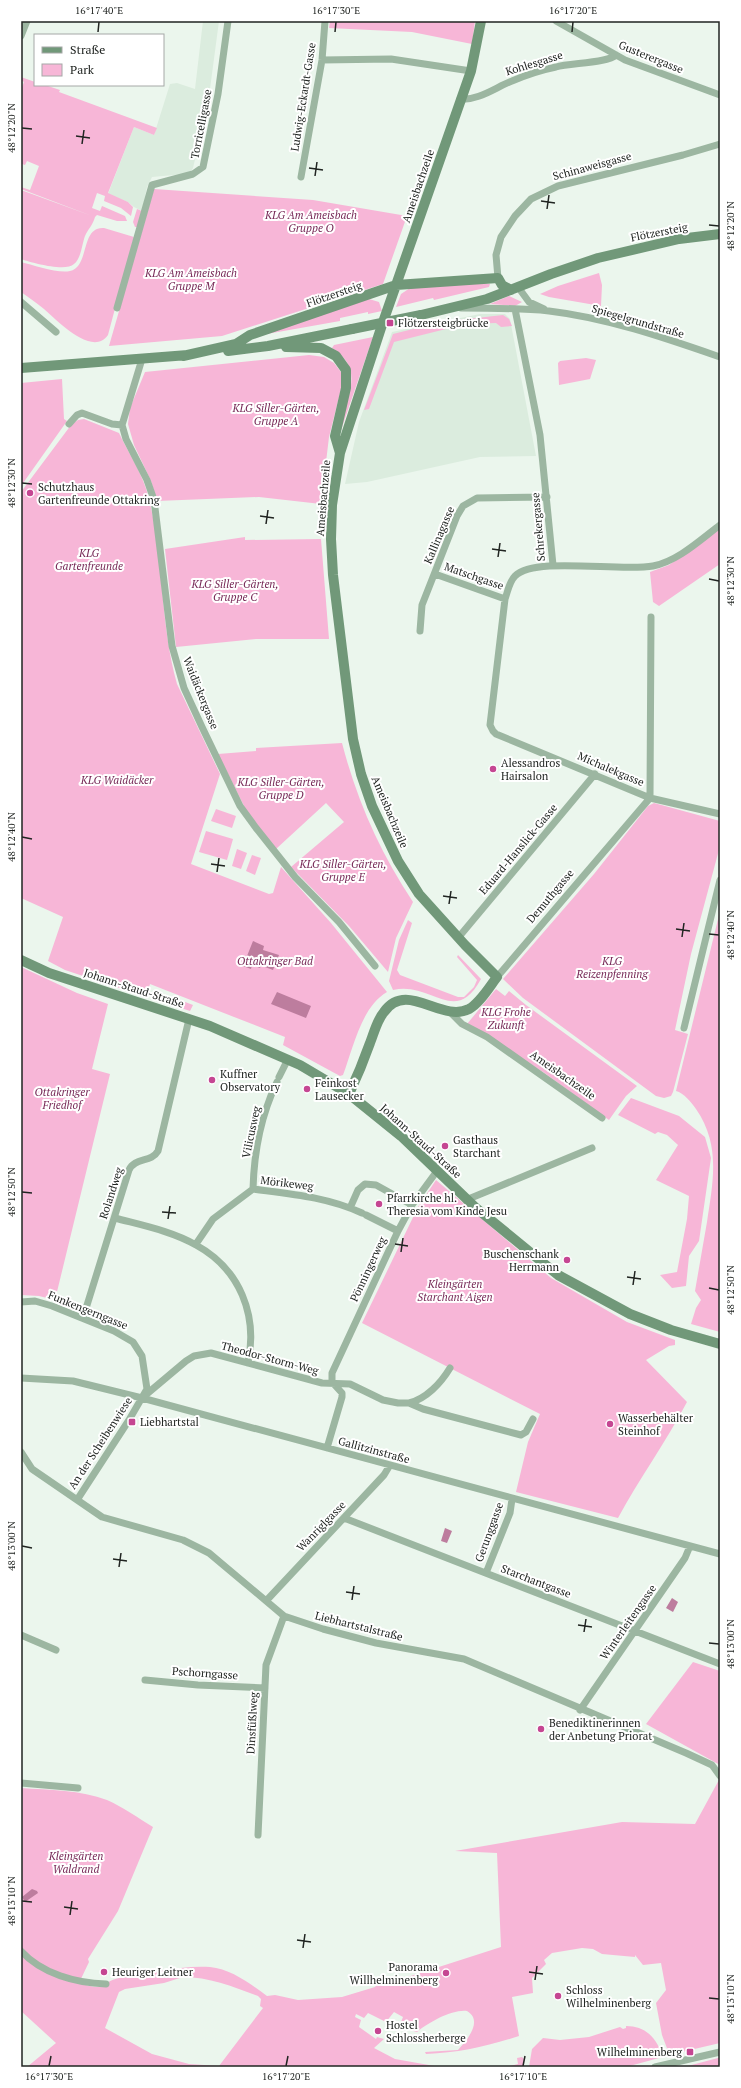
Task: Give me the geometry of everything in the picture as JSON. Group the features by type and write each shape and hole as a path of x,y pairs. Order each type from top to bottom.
{"street":[{"path":"21,36 27,21"},
{"name":"Torricelligasse","path":"118,308 152,185 193,174 203,167 220,87 228,21"},
{"name":"Ludwig-Eckardt-Gasse","path":"301,177 322,60 324,21"},
{"name":"Ameisbachzeile","path":"481,21 471,71 396,285 340,453 332,505 331,555 353,739 361,774 372,806 398,861 419,894 458,938 497,977"},
{"name":"Gusterergasse","path":"556,21 616,56 720,95"},
{"name":"Kohlesgasse","path":"460,99 475,98 512,81 543,70 575,63 609,60 616,56"},
{"path":"322,60 391,59 471,71"},
{"name":"Schinaweisgasse","path":"498,278 496,255 501,237 515,216 531,199 558,186 688,154 720,144"},
{"name":"Flötzersteig","path":"21,368 183,356 268,346 352,330 455,308 515,289 574,266 628,250 679,239 720,234"},
{"path":"498,278 502,285 515,289"},
{"name":"Flötzersteig","path":"183,356 236,344 250,335 396,285 498,278"},
{"name":"Spiegelgrundstraße","path":"515,289 529,302 548,311"},
{"path":"21,302 56,332"},
{"name":"Spiegelgrundstraße","path":"455,308 548,311 600,320 647,333 720,357"},
{"name":"Schrekergasse","path":"496,734 490,725 506,598 511,580 519,573 531,567 554,565 540,435 515,309"},
{"path":"268,346 321,348 336,356 342,363 346,370 348,379 336,436 340,453"},
{"path":"69,424 77,415 82,414 112,424 122,425 142,359"},
{"name":"Waidäckergasse","path":"122,425 126,439 147,480 154,500 172,646 184,688 202,727 240,806 295,877 339,922 375,966"},
{"name":"Kallinagasse","path":"420,631 422,605 457,516 468,502 477,498 547,497"},
{"path":"554,565 623,568 654,566 677,556 720,525"},
{"name":"Matschgasse","path":"435,574 506,598"},
{"path":"650,798 651,617"},
{"name":"Michalekgasse","path":"496,734 650,798 720,814"},
{"name":"Eduard-Hanslick-Gasse","path":"458,938 595,774"},
{"name":"Demuthgasse","path":"450,1012 460,1012 473,1006 650,798"},
{"path":"684,1028 720,880"},
{"name":"Johann-Staud-Straße","path":"21,960 49,973 231,1034 288,1059 350,1094 401,1136 466,1200 549,1268 584,1290 630,1314 671,1330 720,1344"},
{"path":"350,1094 379,1020 388,1006 394,1002 411,999 450,1012"},
{"name":"Ameisbachzeile","path":"450,1012 462,1024 487,1037 602,1118"},
{"name":"Rolandweg","path":"83,1318 130,1168 136,1162 153,1157 158,1151 189,1019"},
{"name":"Vilicusweg","path":"253,1189 257,1148 262,1123 278,1080 288,1059"},
{"path":"466,1200 592,1148"},
{"name":"Pönningerweg","path":"332,1382 332,1373 398,1231 412,1205 437,1171"},
{"path":"350,1208 358,1190 365,1184 376,1185 412,1205"},
{"name":"Mörikeweg","path":"196,1244 213,1219 253,1189 318,1198 350,1208 398,1231"},
{"path":"114,1218 162,1231 196,1244 225,1268 244,1300 252,1332 248,1363"},
{"name":"Funkengerngasse","path":"21,1302 34,1301 83,1318 125,1337 139,1349 142,1356 147,1380 147,1389 142,1398"},
{"name":"Theodor-Storm-Weg","path":"142,1398 186,1360 194,1356 211,1354 322,1383 332,1382 350,1384 389,1402 409,1402 423,1409 521,1435 526,1432 533,1419"},
{"path":"409,1402 416,1401 430,1391 450,1368"},
{"name":"Gallitzinstraße","path":"21,1378 73,1381 142,1398 720,1554"},
{"path":"327,1448 342,1397 342,1393 332,1382"},
{"name":"An der Scheibenwiese","path":"77,1500 142,1398"},
{"name":"Liebhartstalstraße","path":"21,1452 32,1469 102,1517 183,1540 209,1553 284,1616 323,1629 376,1643 464,1659 580,1710 712,1765 720,1776"},
{"name":"Wanriglgasse","path":"266,1601 384,1476 390,1465"},
{"name":"Gerunggasse","path":"486,1573 510,1513 512,1499"},
{"name":"Starchantgasse","path":"344,1518 720,1664"},
{"name":"Winterleitengasse","path":"580,1710 685,1558 690,1546"},
{"name":"Dinsfüßlweg","path":"258,1835 266,1665 284,1616"},
{"path":"21,1635 56,1650"},
{"name":"Pschorngasse","path":"145,1680 198,1685 265,1688"},
{"path":"21,1783 78,1788"},
{"path":"21,1950 35,1963 54,1973 76,1980 106,1984"},
{"path":"655,2067 720,2052"}],"shaded area":[{"path":"203,21 219,21 208,104 193,168 191,172 185,174 152,177 147,187 142,211 128,202 108,194 134,127 154,135 170,84 177,83 195,89"},
{"path":"480,314 505,314 510,319 536,456 480,457 367,482 345,484 359,422 392,332"},
{"path":"253,941 264,946 263,950 279,955 273,970 265,967 266,962 263,961 260,968 252,965 251,969 243,966"},
{"path":"277,992 311,1006 306,1018 271,1004"},
{"path":"445,1528 452,1531 447,1543 441,1541"},
{"path":"672,1598 678,1602 673,1612 666,1608"},
{"path":"32,1889 38,1893 25,1902 22,1897"}],"green space":[{"path":"330,21 475,21 472,44 412,32 329,28"},
{"path":"21,77 34,82 34,86 48,86 60,90 59,92 157,128 154,135 134,127 108,193 128,202 133,207 131,216 121,208 104,201 105,196 97,193 92,208 100,211 102,206 125,216 127,221 117,221 97,215 85,236 78,259 70,266 49,266 21,259 21,190 92,216 21,189 21,187 30,190 39,166 27,161 25,165 22,164 21,90 24,82 21,80"},
{"name":"KLG Am Ameisbach Gruppe M","path":"154,189 313,200 407,216 383,284 222,336 109,346"},
{"path":"137,209 142,211 138,227 135,227 133,222"},
{"path":"104,228 134,237 108,335 101,341 93,342 84,340 65,328 21,292 21,262 53,270 65,272 70,271 76,268 80,262 91,233 96,229"},
{"path":"599,273 602,285 601,306 549,297 540,294 558,286"},
{"path":"481,283 490,284 489,287 396,307 401,294 410,288"},
{"path":"509,296 522,302 515,306 490,304"},
{"path":"369,299 379,302 382,311 368,314 368,312 340,318 340,321 261,335"},
{"path":"503,315 509,319 512,326 501,327 496,323 466,324 394,342 369,409 364,410 393,334 441,322"},
{"path":"373,337 341,430 351,387 351,378 347,363 341,355 332,348 334,345"},
{"name":"KLG Siller-Gärten, Gruppe A","path":"309,355 324,357 334,363 341,372 342,385 329,437 321,504 259,497 157,501 151,481 134,445 128,424 130,408 145,372"},
{"path":"586,358 596,360 590,379 559,385 558,363 560,361"},
{"path":"62,379 64,419 67,421 21,486 21,383"},
{"path":"84,419 119,433 144,482 154,522 168,638 177,684 220,774 191,864 269,894 273,893 281,867 331,923 387,992 378,999 364,1018 354,1041 343,1075 340,1076 283,1045 285,1037 150,984 146,997 65,970 48,961 63,917 21,898 21,492 71,425 78,420"},
{"path":"720,528 720,564 659,606 653,602 650,572 669,565"},
{"name":"KLG Siller-Gärten, Gruppe C","path":"245,537 245,540 321,539 329,639 256,639 176,647 165,549"},
{"path":"342,743 362,806 390,864 413,902 396,938 388,972 349,926 291,867 344,822 326,803 276,849 246,810 218,754 256,751 256,748"},
{"name":"KLG Reizenpfenning","path":"654,803 720,821 720,846 691,954 675,1030 688,1034 673,1092 671,1096 664,1098 656,1096 523,998 503,979 594,874 648,806"},
{"path":"216,809 236,816 232,828 211,821"},
{"path":"206,831 233,839 227,860 199,852"},
{"path":"237,849 247,853 241,869 232,866"},
{"path":"252,855 261,858 255,875 246,871"},
{"path":"720,911 720,1332 691,1324 696,1308 701,1300 695,1291 711,1193 713,1164 709,1136 704,1123 690,1101 676,1091"},
{"path":"408,920 412,923 397,970 400,975 458,997 464,997 474,987 477,980 457,957 458,955 481,979 471,993 462,1000 452,1001 442,999 420,991 407,989 393,990 389,981 399,940"},
{"name":"Ottakringer Friedhof","path":"21,967 77,993 108,1004 92,1069 110,1074 55,1300 39,1296 21,1295"},
{"name":"KLG Frohe Zukunft","path":"496,989 505,996 509,991 637,1086 626,1096 609,1120 543,1072 467,1024"},
{"path":"172,997 193,1005 190,1011 169,1004"},
{"path":"631,1098 679,1116 705,1137 711,1158 699,1241 689,1256 686,1286 672,1288 660,1275 677,1272 687,1219 689,1196 656,1180 678,1145 667,1135 658,1132 655,1134 618,1115"},
{"name":"Kleingärten Starchant Aigen","path":"436,1180 551,1278 627,1322 675,1340 675,1345 669,1346 646,1360 687,1402 618,1518 516,1492 528,1442 540,1414 362,1323 418,1207"},
{"path":"693,1662 720,1671 720,1765 646,1724"},
{"name":"Kleingärten Waldrand","path":"720,1778 720,2043 673,2054 668,2051 662,2035 656,2003 666,1990 661,1963 643,1965 635,1955 635,1957 602,1954 593,1949 582,1948 552,1953 544,1960 546,1964 532,1978 533,1993 512,1997 519,2036 507,2040 462,2051 426,2054 425,2052 458,2050 472,2031 474,2020 472,2015 467,2011 448,2014 434,2020 417,2032 399,2027 403,2017 394,2012 386,2022 368,2013 364,2018 356,2014 355,2017 361,2020 359,2027 376,2039 377,2037 384,2039 374,2048 395,2059 440,2067 27,2067 56,2043 21,2011 21,1788 87,1794 107,1800 119,1806 153,1827 118,1911 88,1959 89,1962 79,1983 97,1987 119,1978 187,1967 210,1967 218,1968 233,1974 267,1996 275,1995 298,2000 342,1997 375,1987 380,1981 389,1983 501,1947 497,1853 455,1851 622,1822 695,1824","holes":["183,1977 193,1977 231,1986 258,1996 261,1999 260,2006 263,2008 219,2066 189,2064 152,2054 105,2028 119,1992 125,1989 164,1983"]},
{"path":"626,2026 639,2028 649,2034 657,2043 662,2055 659,2058 626,2067 529,2067 532,2049 543,2038 560,2040 589,2037 620,2027 623,2029 626,2028"},
{"path":"522,2057 524,2059 523,2067 506,2067 518,2064 517,2058"},
{"path":"720,2058 720,2067 684,2067"}],"place":[{"name":"Flötzersteigbrücke","path":"390,323"},
{"name":"Schutzhaus Gartenfreunde Ottakring","path":"30,493"},
{"name":"Alessandros Hairsalon","path":"493,769"},
{"name":"Kuffner Observatory","path":"212,1080"},
{"name":"Feinkost Lausecker","path":"307,1089"},
{"name":"Gasthaus Starchant","path":"445,1146"},
{"name":"Pfarrkirche hl. Theresia vom Kinde Jesu","path":"379,1204"},
{"name":"Buschenschank Herrmann","path":"567,1260"},
{"name":"Liebhartstal","path":"132,1422"},
{"name":"Wasserbehälter Steinhof","path":"610,1424"},
{"name":"Benediktinerinnen der Anbetung Priorat","path":"541,1729"},
{"name":"Heuriger Leitner","path":"104,1972"},
{"name":"Panorama Willhelminenberg","path":"446,1973"},
{"name":"Schloss Wilhelminenberg","path":"558,1996"},
{"name":"Hostel Schlossherberge","path":"378,2031"},
{"name":"Wilhelminenberg","path":"690,2052"}],"park label":[{"name":"KLG Am Ameisbach Gruppe O","path":"311,221"},
{"name":"KLG Gartenfreunde","path":"89,559"},
{"name":"KLG Waidäcker","path":"117,780"},
{"name":"KLG Siller-Gärten, Gruppe D","path":"281,788"},
{"name":"KLG Siller-Gärten, Gruppe E","path":"343,870"},
{"name":"Ottakringer Bad","path":"275,961"}]}
